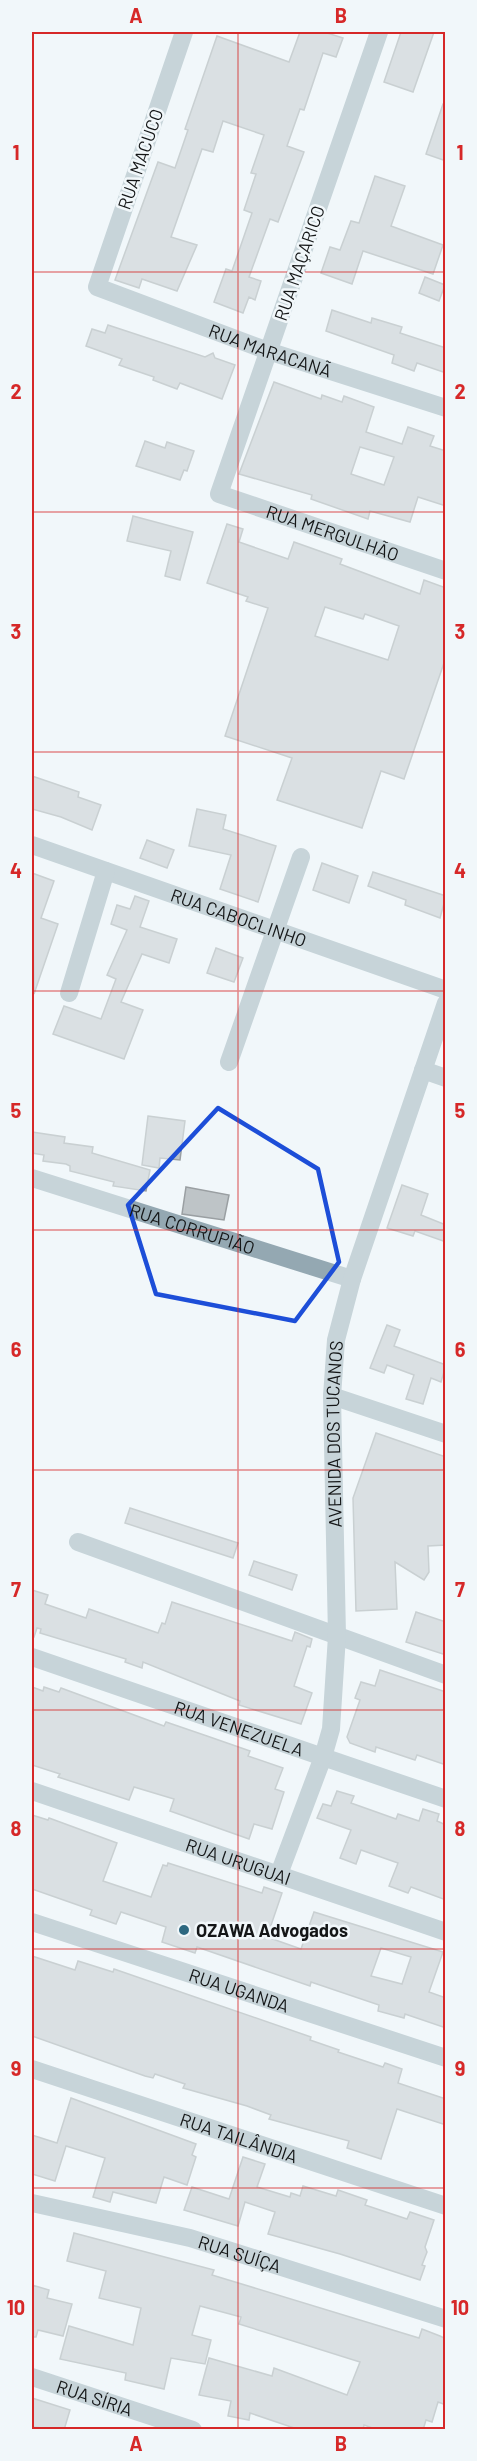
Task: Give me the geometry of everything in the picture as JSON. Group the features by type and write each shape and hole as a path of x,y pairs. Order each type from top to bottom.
{"street":[{"name":"RUA MACUCO","path":"97,287 184,32"},
{"name":"RUA MAÇARICO","path":"219,494 379,32"},
{"name":"RUA MARACANÃ","path":"97,287 268,351 446,408"},
{"name":"RUA MERGULHÃO","path":"219,494 446,571"},
{"name":"RUA CABOCLINHO","path":"32,845 446,990"},
{"path":"229,1062 301,857"},
{"path":"69,993 106,871"},
{"name":"AVENIDA DOS TUCANOS","path":"279,1874 323,1757 331,1729 337,1636 332,1396 336,1340 352,1279 446,1003"},
{"path":"423,1070 446,1078"},
{"name":"RUA CORRUPIÃO","path":"32,1178 352,1279"},
{"path":"332,1396 446,1434"},
{"path":"78,1542 446,1675"},
{"name":"RUA VENEZUELA","path":"32,1657 446,1799"},
{"name":"RUA URUGUAI","path":"32,1791 446,1932"},
{"name":"RUA UGANDA","path":"32,1922 446,2058"},
{"name":"RUA TAILÂNDIA","path":"32,2068 446,2206"},
{"name":"RUA SUÍÇA","path":"32,2204 190,2238 446,2319"},
{"name":"RUA SÍRIA","path":"32,2377 193,2430"}],"highlighted area":[{"path":"218,1108 318,1169 339,1262 295,1321 156,1294 128,1205"}],"building":[{"path":"300,32 324,32 343,38 336,57 323,53 304,110 300,109 287,146 304,152 278,222 270,219 249,277 261,281 255,300 249,297 243,313 214,302 226,269 232,271 252,213 244,210 256,174 251,173 264,135 223,121 213,152 202,149 171,237 197,245 177,291 142,279 139,288 115,280 158,162 175,168 188,130 185,129 217,36 289,62"},
{"path":"401,32 434,32 413,92 384,82"},
{"path":"443,104 446,104 446,161 426,154"},
{"path":"375,176 405,186 391,226 443,245 433,274 363,251 352,284 321,273 330,247 340,250 351,221 359,223"},
{"path":"425,277 445,285 439,301 419,293"},
{"path":"332,310 371,323 372,318 402,327 400,333 446,348 446,373 417,363 414,371 392,363 394,355 326,331"},
{"path":"108,325 205,357 213,353 215,358 235,365 222,399 180,383 177,389 153,380 154,377 119,365 122,359 86,346 92,329 105,333"},
{"path":"274,382 321,399 322,395 342,402 344,396 374,407 366,432 402,444 408,427 434,436 430,446 446,451 446,506 418,497 410,522 370,511 368,519 311,499 312,495 239,474","holes":["360,447 394,457 384,485 351,474"]},
{"path":"145,441 165,448 167,442 194,451 187,471 184,470 180,480 136,466"},
{"path":"133,516 193,532 180,580 165,576 171,551 127,541"},
{"path":"227,524 243,529 239,542 288,559 294,542 342,559 340,564 420,594 424,580 446,588 446,657 404,779 381,771 362,828 277,800 292,758 225,736 268,608 246,601 248,597 207,583","holes":["325,607 363,619 365,614 399,626 388,660 315,636"]},
{"path":"32,776 79,792 78,797 101,805 92,830 61,817 32,809"},
{"path":"197,809 226,815 223,829 276,846 258,902 220,889 231,855 189,846"},
{"path":"147,840 174,850 167,868 140,858"},
{"path":"322,863 358,876 349,903 313,890"},
{"path":"373,872 446,896 440,918 405,905 406,900 368,886"},
{"path":"32,873 54,881 41,918 58,924 34,994"},
{"path":"135,896 149,901 140,927 177,939 169,963 142,954 121,1002 143,1010 124,1059 53,1034 64,1006 101,1019 116,979 107,975 127,930 111,924 117,905 130,909"},
{"path":"216,948 243,958 234,982 207,973"},
{"path":"148,1116 185,1121 180,1160 160,1158 159,1168 142,1165"},
{"path":"32,1132 65,1137 64,1143 93,1147 92,1153 150,1170 146,1191 113,1186 114,1182 70,1171 70,1166 66,1164 43,1161 44,1155 32,1153"},
{"path":"402,1185 428,1194 421,1215 446,1225 446,1242 415,1231 413,1236 387,1228"},
{"path":"186,1187 229,1195 224,1220 182,1214"},
{"path":"387,1325 400,1330 394,1346 446,1365 441,1382 431,1378 423,1404 406,1399 414,1375 387,1365 384,1373 370,1368"},
{"path":"376,1433 446,1457 446,1545 428,1546 429,1572 424,1580 395,1562 397,1609 356,1611 353,1498"},
{"path":"130,1508 238,1543 233,1558 125,1523"},
{"path":"254,1561 297,1575 292,1590 249,1575"},
{"path":"32,1590 48,1595 45,1604 86,1618 89,1609 158,1633 162,1623 165,1624 172,1602 292,1641 295,1632 312,1639 310,1647 307,1646 294,1686 312,1693 301,1724 239,1705 240,1701 143,1662 142,1668 125,1662 126,1659 40,1633 41,1629 37,1628 34,1637 32,1636"},
{"path":"416,1612 446,1622 446,1655 406,1642"},
{"path":"380,1670 446,1692 446,1765 417,1755 415,1760 376,1747 375,1752 350,1743 347,1737 360,1700 355,1698 361,1682 375,1686"},
{"path":"32,1687 43,1691 44,1687 59,1692 61,1688 164,1726 166,1722 250,1751 248,1756 283,1768 275,1789 284,1792 272,1829 254,1824 249,1839 170,1811 174,1799 134,1787 129,1800 58,1777 60,1774 32,1765"},
{"path":"337,1791 354,1796 351,1803 396,1819 398,1814 419,1821 423,1809 439,1814 437,1821 446,1825 446,1900 411,1887 408,1893 389,1886 398,1863 361,1850 356,1864 340,1858 351,1830 317,1818 323,1804 331,1806"},
{"path":"32,1815 48,1820 49,1818 117,1843 103,1881 151,1897 163,1865 167,1866 168,1863 262,1893 264,1887 282,1893 267,1937 301,1949 314,1912 443,1952 429,1992 446,1998 446,2028 405,2014 404,2018 378,2011 379,2005 311,1982 310,1986 197,1947 195,1953 162,1942 166,1927 121,1912 116,1924 90,1915 92,1910 32,1889","holes":["381,1948 411,1957 402,1984 371,1976"]},
{"path":"32,1956 75,1970 78,1961 113,1972 114,1969 311,2037 310,2040 339,2050 338,2052 383,2067 385,2063 402,2069 398,2083 446,2099 446,2125 397,2109 381,2159 347,2148 349,2141 269,2119 271,2115 247,2106 183,2088 185,2084 155,2074 153,2078 145,2076 32,2036"},
{"path":"71,2098 196,2144 192,2155 196,2157 187,2185 164,2177 156,2203 113,2192 110,2202 93,2197 105,2158 66,2146 55,2181 32,2174 32,2135 57,2143"},
{"path":"243,2157 265,2164 257,2187 290,2197 291,2193 300,2196 303,2186 336,2196 338,2190 367,2200 365,2205 407,2219 410,2212 434,2220 425,2247 427,2252 422,2265 425,2266 420,2280 268,2234 275,2212 245,2202 238,2226 184,2210 192,2187 229,2199"},
{"path":"74,2233 214,2270 212,2275 419,2338 422,2329 440,2336 446,2339 446,2405 438,2402 432,2422 426,2420 423,2430 378,2430 364,2425 363,2430 300,2430 250,2413 249,2420 228,2416 231,2401 199,2395 209,2358 272,2376 274,2368 347,2395 360,2362 239,2324 241,2317 200,2306 192,2335 211,2340 205,2364 171,2358 164,2389 125,2380 126,2373 60,2359 69,2326 133,2345 141,2308 99,2298 106,2271 67,2261"},
{"path":"32,2285 49,2290 47,2298 72,2304 63,2336 38,2330 36,2337 32,2337"},
{"path":"32,2398 70,2410 64,2430 32,2427"}],"place":[{"name":"OZAWA Advogados","path":"184,1930"}]}
